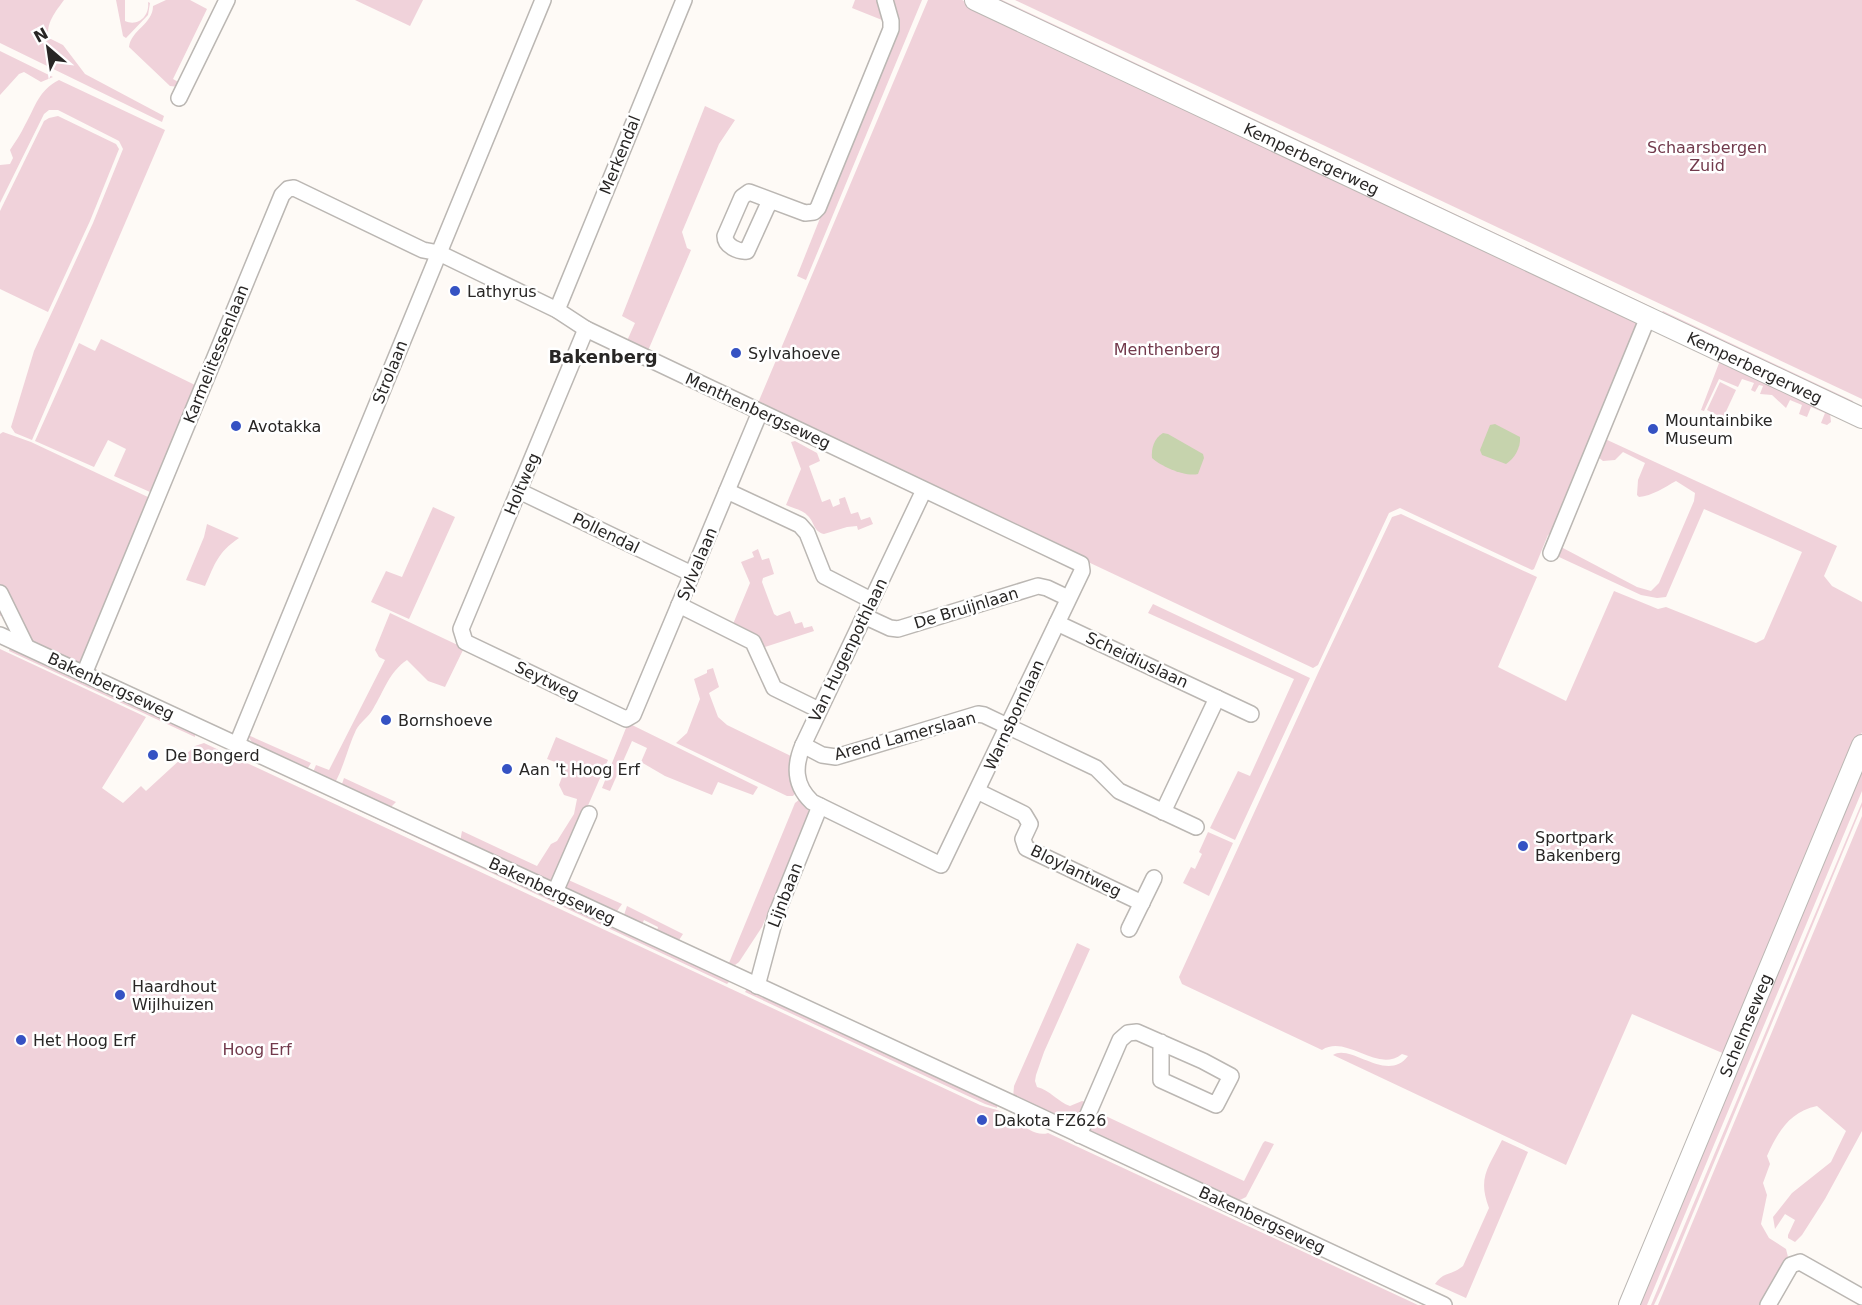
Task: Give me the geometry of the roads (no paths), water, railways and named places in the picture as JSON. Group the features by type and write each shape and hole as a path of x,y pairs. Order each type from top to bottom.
{"main road":[{"name":"Kemperbergerweg","path":"975,0 1862,418"},
{"name":"Schelmseweg","path":"1629,1305 1862,745"}],"street":[{"path":"179,98 227,0"},
{"name":"Strolaan","path":"237,744 543,0"},
{"name":"Merkendal","path":"557,310 684,0"},
{"path":"771,201 805,213 814,212 818,208 891,28 885,0"},
{"name":"Karmelitessenlaan","path":"84,674 282,195 288,189 294,188 423,250 439,253"},
{"name":"Menthenbergseweg","path":"439,253 557,310 586,329 1080,564"},
{"path":"1551,553 1648,317"},
{"name":"Holtweg","path":"462,638 461,629 586,329"},
{"name":"Sylvalaan","path":"633,715 760,412"},
{"name":"Van Hugenpothlaan","path":"820,806 808,798 798,777 796,764 819,710 924,490"},
{"name":"Pollendal","path":"519,491 692,574"},
{"path":"728,491 800,525 807,533 824,576 872,600"},
{"name":"Warnsbornlaan","path":"820,806 941,865 1082,571 1080,564"},
{"name":"De Bruijnlaan","path":"864,616 890,628 898,628 1038,586 1068,598"},
{"path":"0,593 4,613 26,646"},
{"path":"680,605 753,642 774,688 819,710"},
{"name":"Scheidiuslaan","path":"1057,623 1251,714"},
{"name":"Bakenbergseweg","path":"0,635 1444,1305"},
{"name":"Seytweg","path":"462,638 465,642 627,719 633,715"},
{"path":"1163,812 1217,698"},
{"name":"Arend Lamerslaan","path":"803,745 822,755 836,758 978,714 1009,725"},
{"path":"1009,725 1096,768 1119,791 1196,827"},
{"name":"Bloylantweg","path":"977,791 1024,814 1030,824 1023,839 1026,848 1142,903"},
{"name":"Lijnbaan","path":"758,986 776,915 820,806"},
{"path":"555,892 589,814"},
{"name":"Bloylantweg","path":"1129,929 1154,878"},
{"path":"1079,1135 1120,1040 1128,1033 1137,1032 1161,1042 1231,1076 1216,1105 1161,1080 1161,1042"},
{"path":"1768,1305 1791,1265 1800,1262 1862,1297"}],"place":[{"name":"Lathyrus","path":"455,291"},
{"name":"Sylvahoeve","path":"736,353"},
{"name":"Avotakka","path":"236,426"},
{"name":"Mountainbike Museum","path":"1653,429"},
{"name":"Bornshoeve","path":"386,720"},
{"name":"De Bongerd","path":"153,755"},
{"name":"Aan 't Hoog Erf","path":"507,769"},
{"name":"Sportpark Bakenberg","path":"1523,846"},
{"name":"Haardhout Wijlhuizen","path":"120,995"},
{"name":"Het Hoog Erf","path":"21,1040"},
{"name":"Dakota FZ626","path":"982,1120"}],"district":[{"name":"Bakenberg","path":"603,356"}],"park label":[{"name":"Schaarsbergen Zuid","path":"1707,156"},
{"name":"Menthenberg","path":"1167,349"},
{"name":"Hoog Erf","path":"257,1049"}]}
